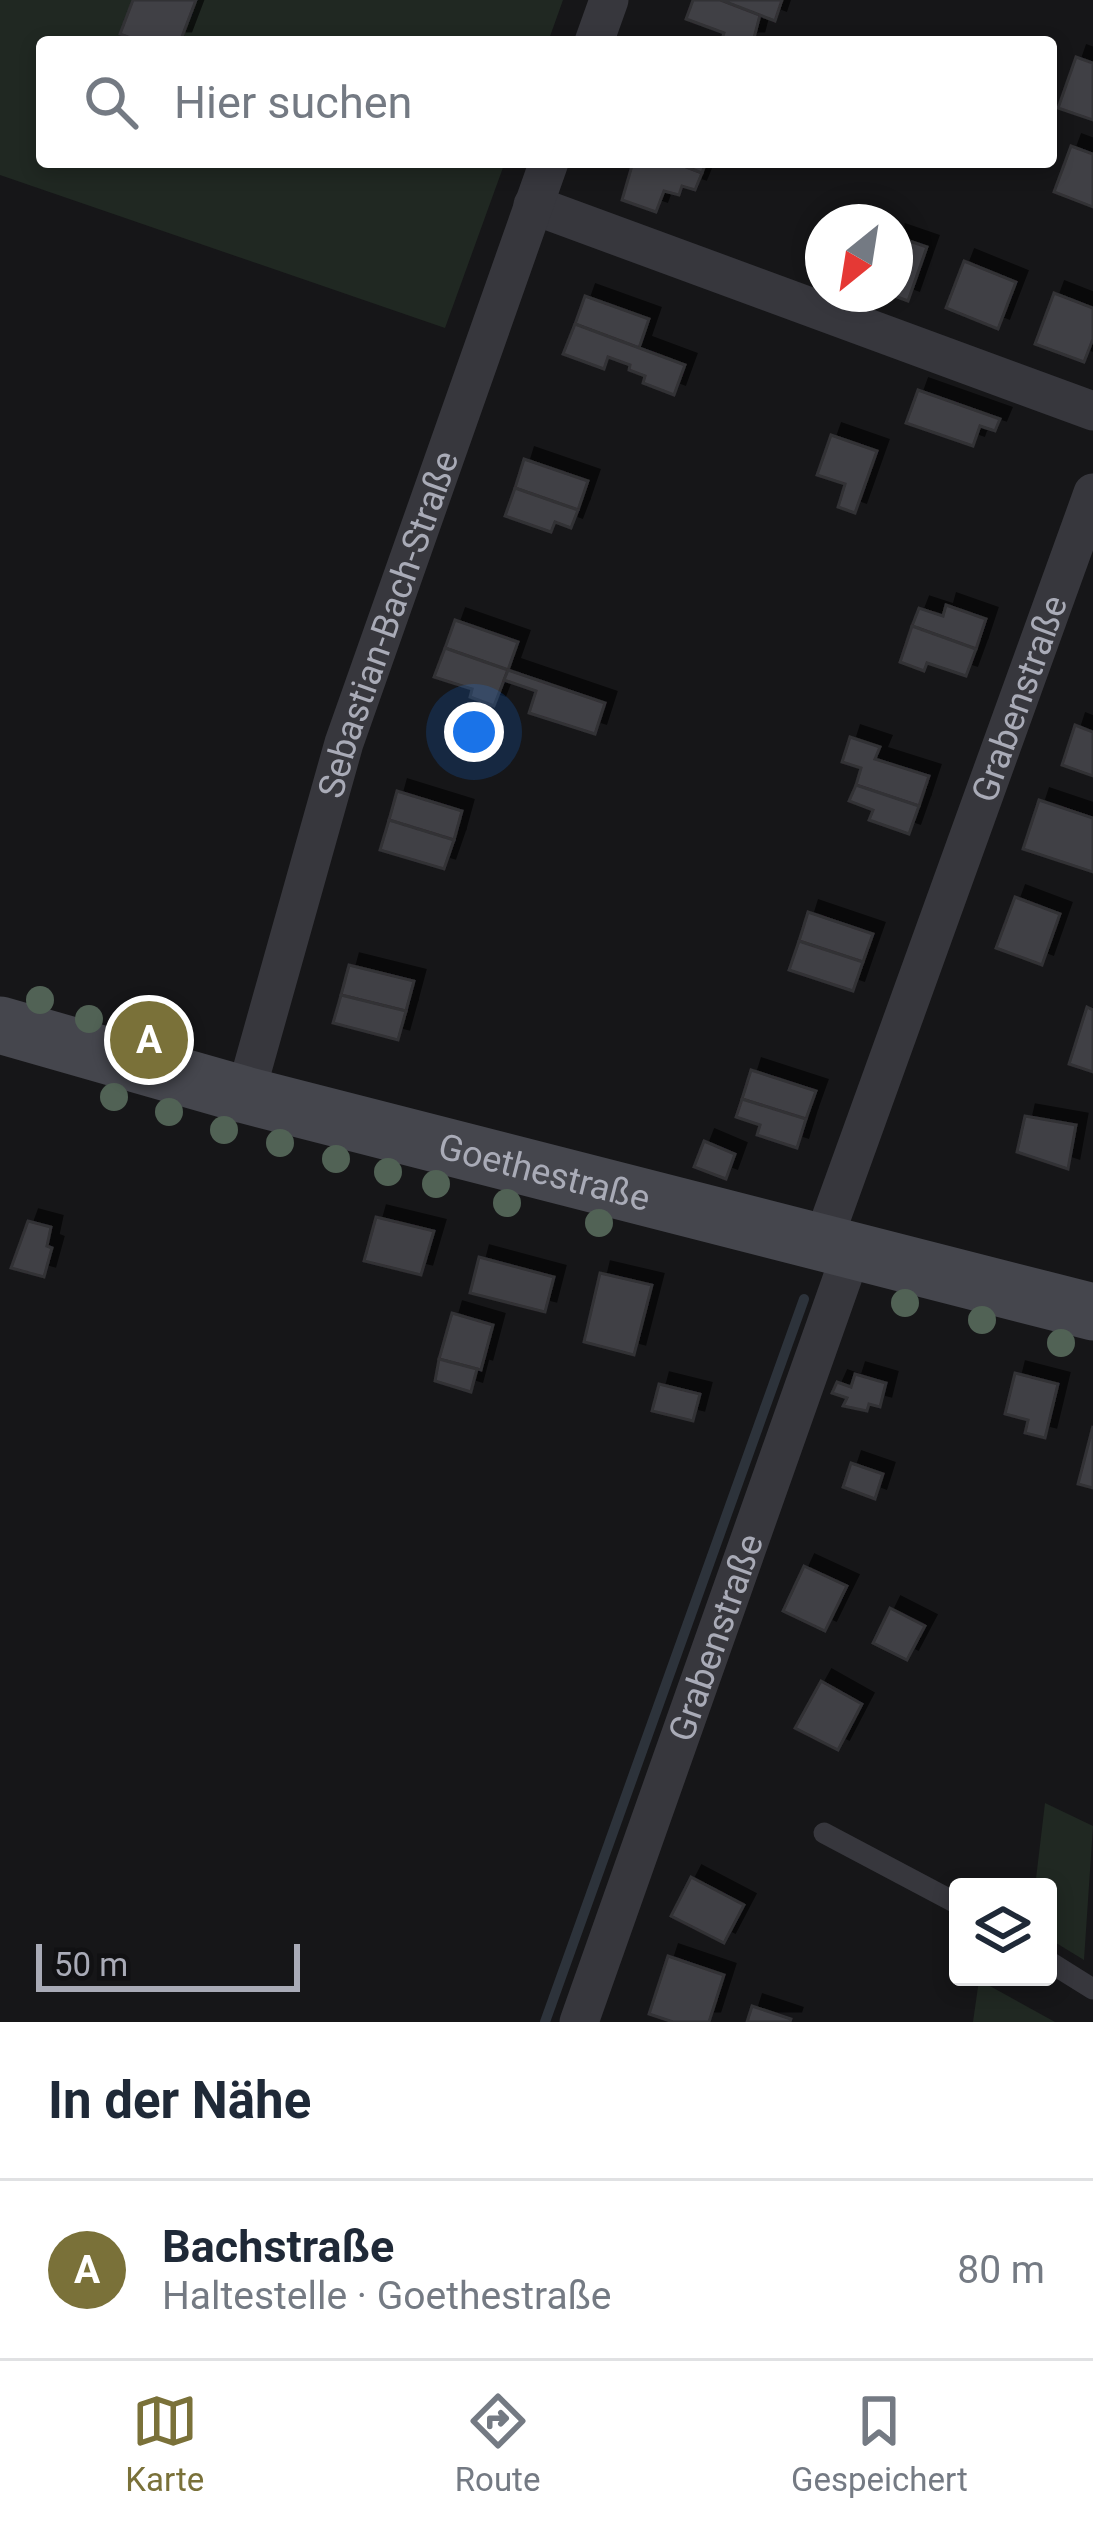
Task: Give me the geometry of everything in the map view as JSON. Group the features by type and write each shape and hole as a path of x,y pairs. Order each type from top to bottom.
{"street":[{"path":"596,36 609,0"},
{"name":"Sebastian-Bach-Straße","path":"245,1095 344,743 547,168"},
{"path":"533,206 1093,411"},
{"name":"Grabenstraße","path":"579,2022 1093,493"},
{"name":"Goethestraße","path":"0,1025 245,1095 1093,1312"}],"lane":[{"path":"824,1833 949,1899"},
{"path":"1057,1967 1093,1989"}],"shaded area":[{"path":"0,0 563,0 550,36 36,36 36,168 503,168 445,328 0,175"},
{"path":"1045,1803 1093,1826 1084,1960 1057,1944 1057,1878 1036,1878"},
{"path":"978,1986 990,1986 1055,2022 973,2022"}],"building":[{"path":"133,0 196,0 182,36 120,34"},
{"path":"693,0 721,0 760,15 755,36 723,36 686,19"},
{"path":"721,0 782,0 775,21"},
{"path":"1076,57 1093,63 1093,120 1058,108"},
{"path":"1071,146 1093,154 1093,207 1054,192"},
{"path":"631,168 689,168 702,173 695,190 682,186 679,195 664,191 656,212 622,200"},
{"path":"913,242 927,247 913,287"},
{"path":"964,261 1016,282 998,329 946,308"},
{"path":"1054,293 1093,308 1093,339 1084,362 1035,344"},
{"path":"585,296 649,319 639,348 575,324"},
{"path":"575,324 685,365 674,395 643,383 645,376 629,370 630,365 608,357 604,369 563,354"},
{"path":"918,390 1000,419 995,431 980,426 973,446 906,423"},
{"path":"831,435 877,451 855,513 838,507 845,484 817,475"},
{"path":"524,459 588,481 578,510 515,488"},
{"path":"515,488 578,510 571,528 555,522 551,532 505,516"},
{"path":"946,605 986,619 976,649 912,626 919,608 943,616"},
{"path":"455,620 518,642 508,670 445,648"},
{"path":"912,626 976,649 966,676 927,663 924,671 900,662"},
{"path":"445,648 508,670 494,706 470,697 472,689 434,677"},
{"path":"508,670 605,703 595,734 529,713 536,691 504,680"},
{"path":"1075,725 1093,732 1093,776 1062,765"},
{"path":"850,737 880,747 875,759 929,776 919,806 856,785 861,768 842,762"},
{"path":"856,785 919,806 909,834 869,820 873,810 849,801"},
{"path":"397,791 462,811 454,840 389,820"},
{"path":"1039,800 1093,818 1093,872 1023,849"},
{"path":"389,820 454,840 444,869 380,850"},
{"path":"1015,897 1060,914 1042,965 996,948"},
{"path":"808,912 873,934 863,962 799,941"},
{"path":"799,941 863,962 853,991 789,970"},
{"path":"349,965 414,981 406,1011 341,995"},
{"path":"341,995 406,1011 398,1040 333,1023"},
{"path":"1087,1007 1093,1010 1093,1072 1069,1064"},
{"path":"751,1070 816,1091 806,1119 742,1099"},
{"path":"742,1099 806,1119 797,1148 757,1135 760,1125 736,1117"},
{"path":"1025,1116 1076,1125 1068,1169 1017,1152"},
{"path":"704,1141 735,1154 726,1179 694,1167"},
{"path":"376,1217 434,1231 421,1275 364,1261"},
{"path":"28,1221 51,1227 47,1246 52,1248 44,1277 11,1268"},
{"path":"479,1257 554,1277 545,1312 470,1293"},
{"path":"600,1273 652,1285 634,1355 584,1342"},
{"path":"452,1313 493,1325 481,1370 439,1359"},
{"path":"439,1359 477,1369 471,1392 435,1381"},
{"path":"1015,1373 1058,1384 1045,1438 1025,1433 1028,1420 1005,1414"},
{"path":"855,1374 886,1383 880,1407 869,1404 867,1411 843,1406 847,1398 832,1393 837,1382 851,1387"},
{"path":"659,1384 700,1394 693,1421 652,1411"},
{"path":"1093,1426 1093,1488 1078,1484"},
{"path":"851,1463 883,1474 875,1499 843,1487"},
{"path":"804,1566 847,1586 825,1631 783,1611"},
{"path":"890,1608 925,1626 907,1660 873,1643"},
{"path":"821,1681 862,1704 838,1750 795,1728"},
{"path":"691,1877 744,1905 724,1943 671,1916"},
{"path":"668,1956 724,1975 709,2022 673,2022 649,2014"},
{"path":"752,2006 791,2019 790,2022 747,2022"}],"waterway":[{"path":"545,2022 804,1299"}],"place":[{"name":"Bachstraße","path":"149,1040"}]}
